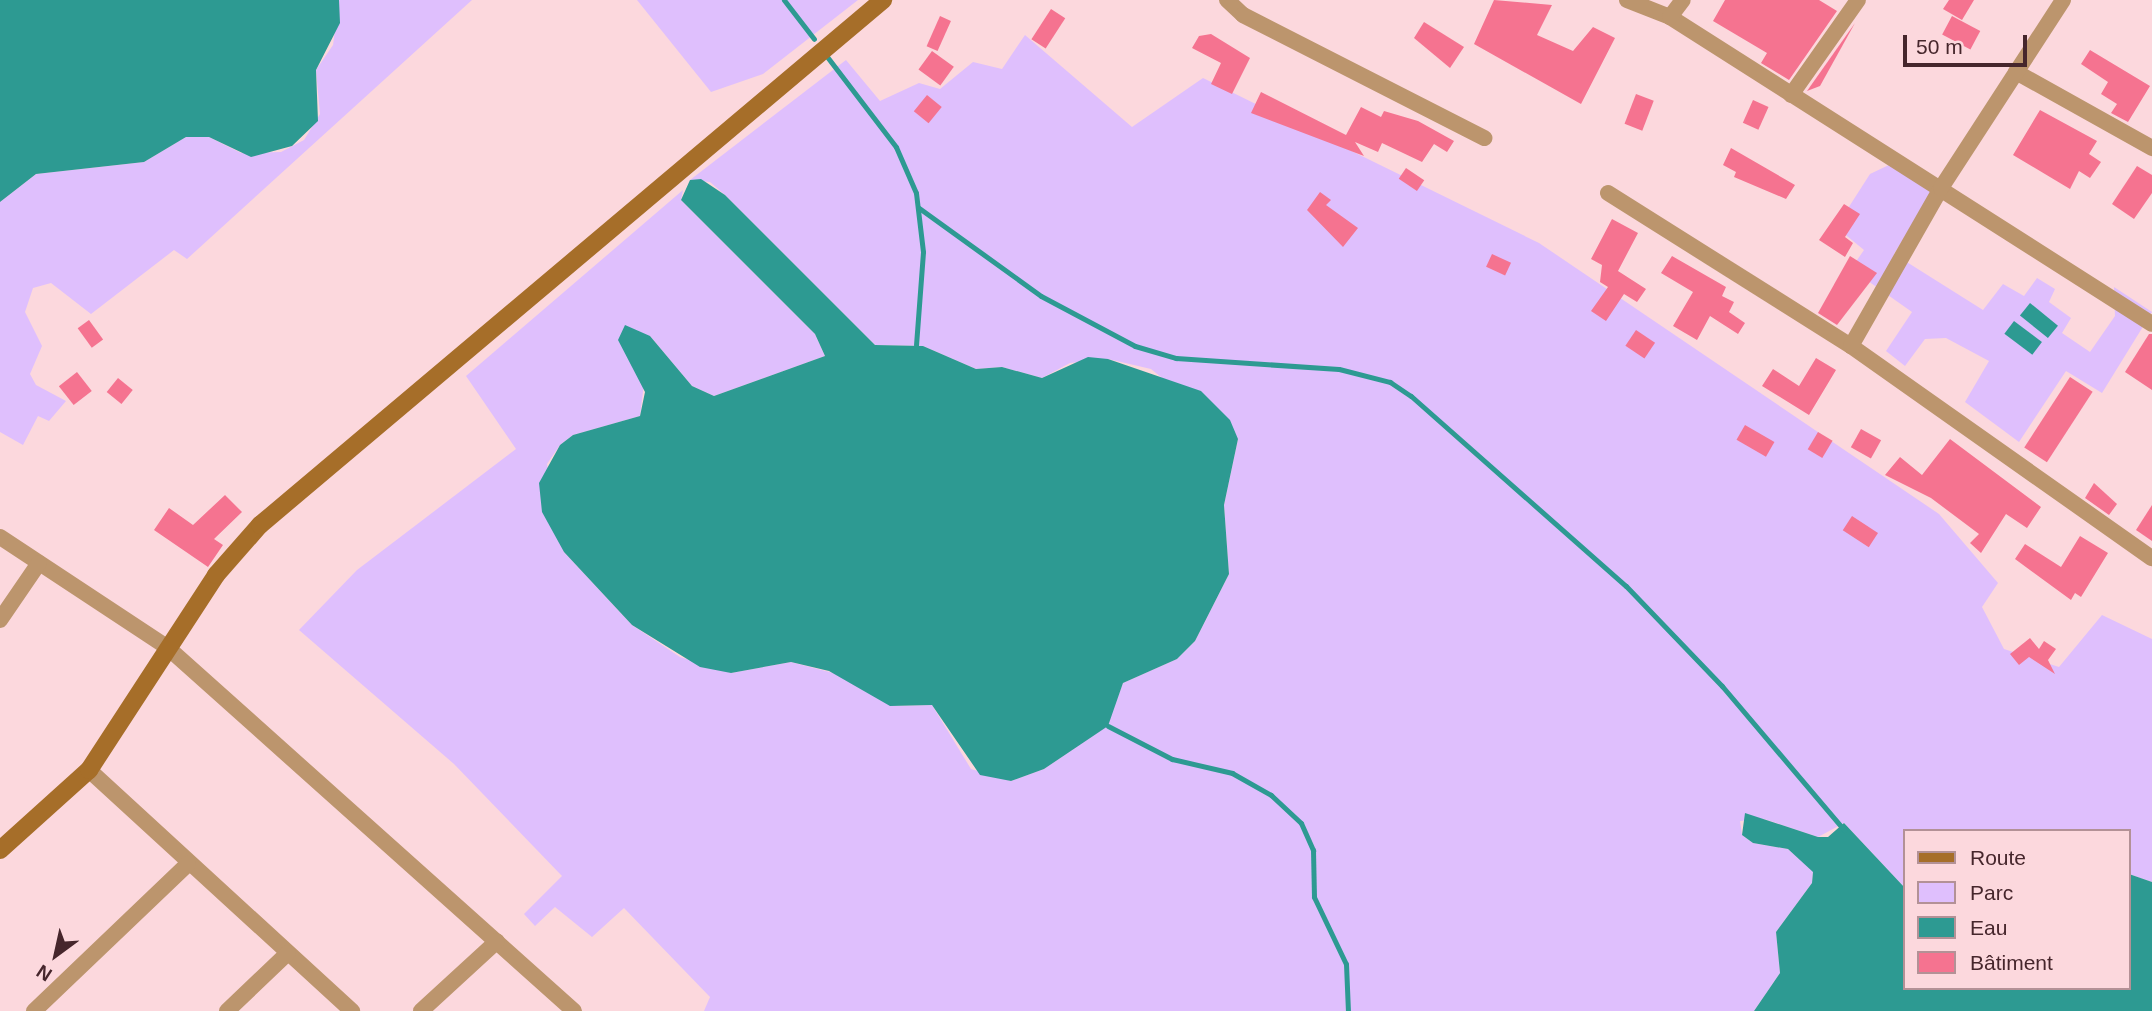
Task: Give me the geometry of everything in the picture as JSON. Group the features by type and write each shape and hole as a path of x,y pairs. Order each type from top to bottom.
{"street":[{"path":"0,850 89,770 167,647 260,526 883,0"},
{"path":"1227,0 1243,15 1484,138"},
{"path":"1626,0 1670,17 2152,324"},
{"path":"1670,17 1683,0"},
{"path":"1791,95 1858,0"},
{"path":"1851,346 1941,188 2063,0"},
{"path":"2016,72 2152,148"},
{"path":"1608,193 1851,346 2152,558"},
{"path":"0,537 167,647 573,1011"},
{"path":"0,620 39,563"},
{"path":"89,770 188,864 352,1011"},
{"path":"34,1011 188,864"},
{"path":"421,1011 497,941"},
{"path":"227,1011 288,953"}],"green space":[{"path":"339,0 472,0 187,259 174,250 91,314 51,283 33,288 25,312 42,346 30,374 36,385 66,401 49,421 38,416 23,445 0,432 0,202 36,174 144,162 186,137 209,137 241,153 281,152 304,140 320,114 316,70 333,45"},
{"path":"637,0 858,0 763,74 711,92"},
{"path":"1025,35 1132,127 1203,78 1539,243 1939,514 1998,583 1982,607 2004,649 2059,667 2102,615 2152,639 2152,882 2131,875 2131,829 1904,829 1904,887 1844,823 1818,837 1764,819 1740,821 1742,835 1753,843 1788,849 1813,871 1812,883 1776,932 1780,973 1754,1011 704,1011 710,997 624,908 592,937 555,907 535,926 524,914 562,876 454,764 299,630 357,570 516,449 466,376 683,190 681,200 815,334 825,356 714,396 692,386 650,336 640,416 573,435 560,445 547,464 564,552 632,625 680,657 731,673 791,662 841,675 897,706 932,705 971,769 1011,781 1044,769 1107,726 1123,683 1177,659 1195,641 1229,574 1224,505 1238,439 1151,369 1108,359 1070,363 1042,378 1002,367 976,369 923,346 875,345 725,195 710,182 690,180 846,60 880,101 919,83 940,89 973,62 1002,69"},
{"path":"1891,164 1934,190 1894,254 1983,310 2003,284 2024,296 2037,278 2055,289 2049,302 2071,318 2062,333 2090,352 2115,316 2114,287 2152,312 2102,393 2066,371 2019,442 1965,402 1989,361 1946,338 1925,339 1905,366 1886,351 1912,312 1851,269 1864,250 1836,227 1870,174"}],"water":[{"path":"0,0 339,0 340,23 316,70 318,121 292,146 251,157 209,137 186,137 144,162 36,174 0,202"},
{"path":"701,179 725,195 875,345 923,346 976,369 1002,367 1042,378 1088,357 1108,359 1201,391 1230,420 1238,439 1224,505 1229,574 1195,641 1177,659 1123,683 1108,726 1044,769 1011,781 980,775 932,705 890,706 829,671 791,662 731,673 700,667 632,625 564,552 542,512 539,483 560,445 573,435 640,416 645,392 618,340 625,325 650,336 692,386 714,396 825,356 815,334 681,200 690,180"},
{"path":"2030,303 2058,326 2048,338 2020,315"},
{"path":"2014,321 2042,342 2032,355 2004,334"},
{"path":"1745,813 1818,837 1828,837 1844,823 1904,887 1904,990 2131,990 2131,875 2152,882 2152,1011 1754,1011 1780,973 1776,932 1812,883 1813,872 1788,849 1753,843 1742,835"}],"building":[{"path":"1494,0 1552,5 1537,35 1573,51 1593,27 1615,38 1581,104 1474,44"},
{"path":"1725,0 1819,0 1837,11 1789,80 1761,63 1767,53 1713,21"},
{"path":"1949,0 1974,0 1962,20 1943,9"},
{"path":"1051,9 1065,18 1046,48 1031,39"},
{"path":"940,16 951,21 938,51 927,46"},
{"path":"1952,16 1980,31 1970,50 1942,35"},
{"path":"1424,22 1464,47 1450,68 1414,38"},
{"path":"1855,23 1820,86 1807,91"},
{"path":"1211,34 1250,58 1232,94 1211,84 1221,63 1192,48 1199,36"},
{"path":"2090,50 2150,86 2128,122 2111,113 2117,104 2101,94 2108,82 2081,64"},
{"path":"932,51 954,67 940,85 918,70"},
{"path":"1261,92 1346,135 1361,107 1381,117 1384,111 1418,121 1454,141 1447,152 1434,144 1422,162 1382,143 1378,152 1355,142 1364,156 1251,113"},
{"path":"1636,94 1654,101 1642,131 1625,124"},
{"path":"927,95 942,107 929,123 914,111"},
{"path":"1753,100 1769,107 1758,130 1743,123"},
{"path":"2040,110 2097,141 2089,154 2101,162 2090,178 2079,171 2070,189 2013,155"},
{"path":"1731,148 1795,185 1786,199 1734,177 1736,172 1723,165"},
{"path":"2137,166 2152,175 2152,193 2134,219 2112,204"},
{"path":"1406,168 1424,180 1417,191 1399,179"},
{"path":"1320,192 1331,200 1326,205 1358,228 1343,247 1307,210"},
{"path":"1844,204 1860,214 1845,237 1853,243 1845,257 1819,240"},
{"path":"1612,219 1638,233 1618,271 1646,289 1637,302 1624,294 1606,321 1591,311 1608,287 1600,282 1602,265 1591,259"},
{"path":"1492,254 1511,263 1505,276 1486,267"},
{"path":"1672,256 1726,287 1722,296 1734,302 1729,312 1745,323 1738,334 1710,316 1697,340 1673,326 1693,292 1661,273"},
{"path":"1850,256 1877,273 1837,325 1818,313"},
{"path":"89,320 103,339 92,348 78,328"},
{"path":"1636,330 1655,343 1644,359 1625,346"},
{"path":"2149,334 2152,334 2152,390 2125,372"},
{"path":"1816,358 1836,370 1809,415 1762,386 1773,369 1799,386"},
{"path":"77,372 92,391 74,405 59,386"},
{"path":"2070,377 2093,392 2047,462 2024,447"},
{"path":"118,378 133,390 121,404 107,392"},
{"path":"1745,425 1774,442 1766,457 1736,440"},
{"path":"1861,429 1881,440 1871,459 1851,447"},
{"path":"1818,432 1833,441 1822,458 1808,449"},
{"path":"1950,439 2041,507 2027,528 2006,514 1981,553 1970,543 1979,534 1931,498 1885,475 1900,457 1922,475"},
{"path":"2094,483 2117,504 2109,515 2085,498"},
{"path":"225,495 242,512 214,539 223,545 208,567 154,530 169,508 193,525"},
{"path":"2152,505 2152,541 2136,530"},
{"path":"1852,516 1878,533 1869,547 1843,530"},
{"path":"2080,536 2108,553 2081,597 2075,593 2071,600 2015,559 2025,544 2061,567"},
{"path":"2030,638 2039,649 2044,641 2056,649 2048,660 2055,674 2029,657 2019,665 2010,654"}],"waterway":[{"path":"784,0 814,39"},
{"path":"825,54 896,147 916,193 923,252 916,345"},
{"path":"919,208 1041,296 1135,346 1176,358 1339,369 1390,382 1411,396 1626,586 1722,686 1844,830"},
{"path":"1108,726 1172,759 1232,773 1271,795 1301,823 1313,850 1314,897 1346,964 1348,1011"}]}
